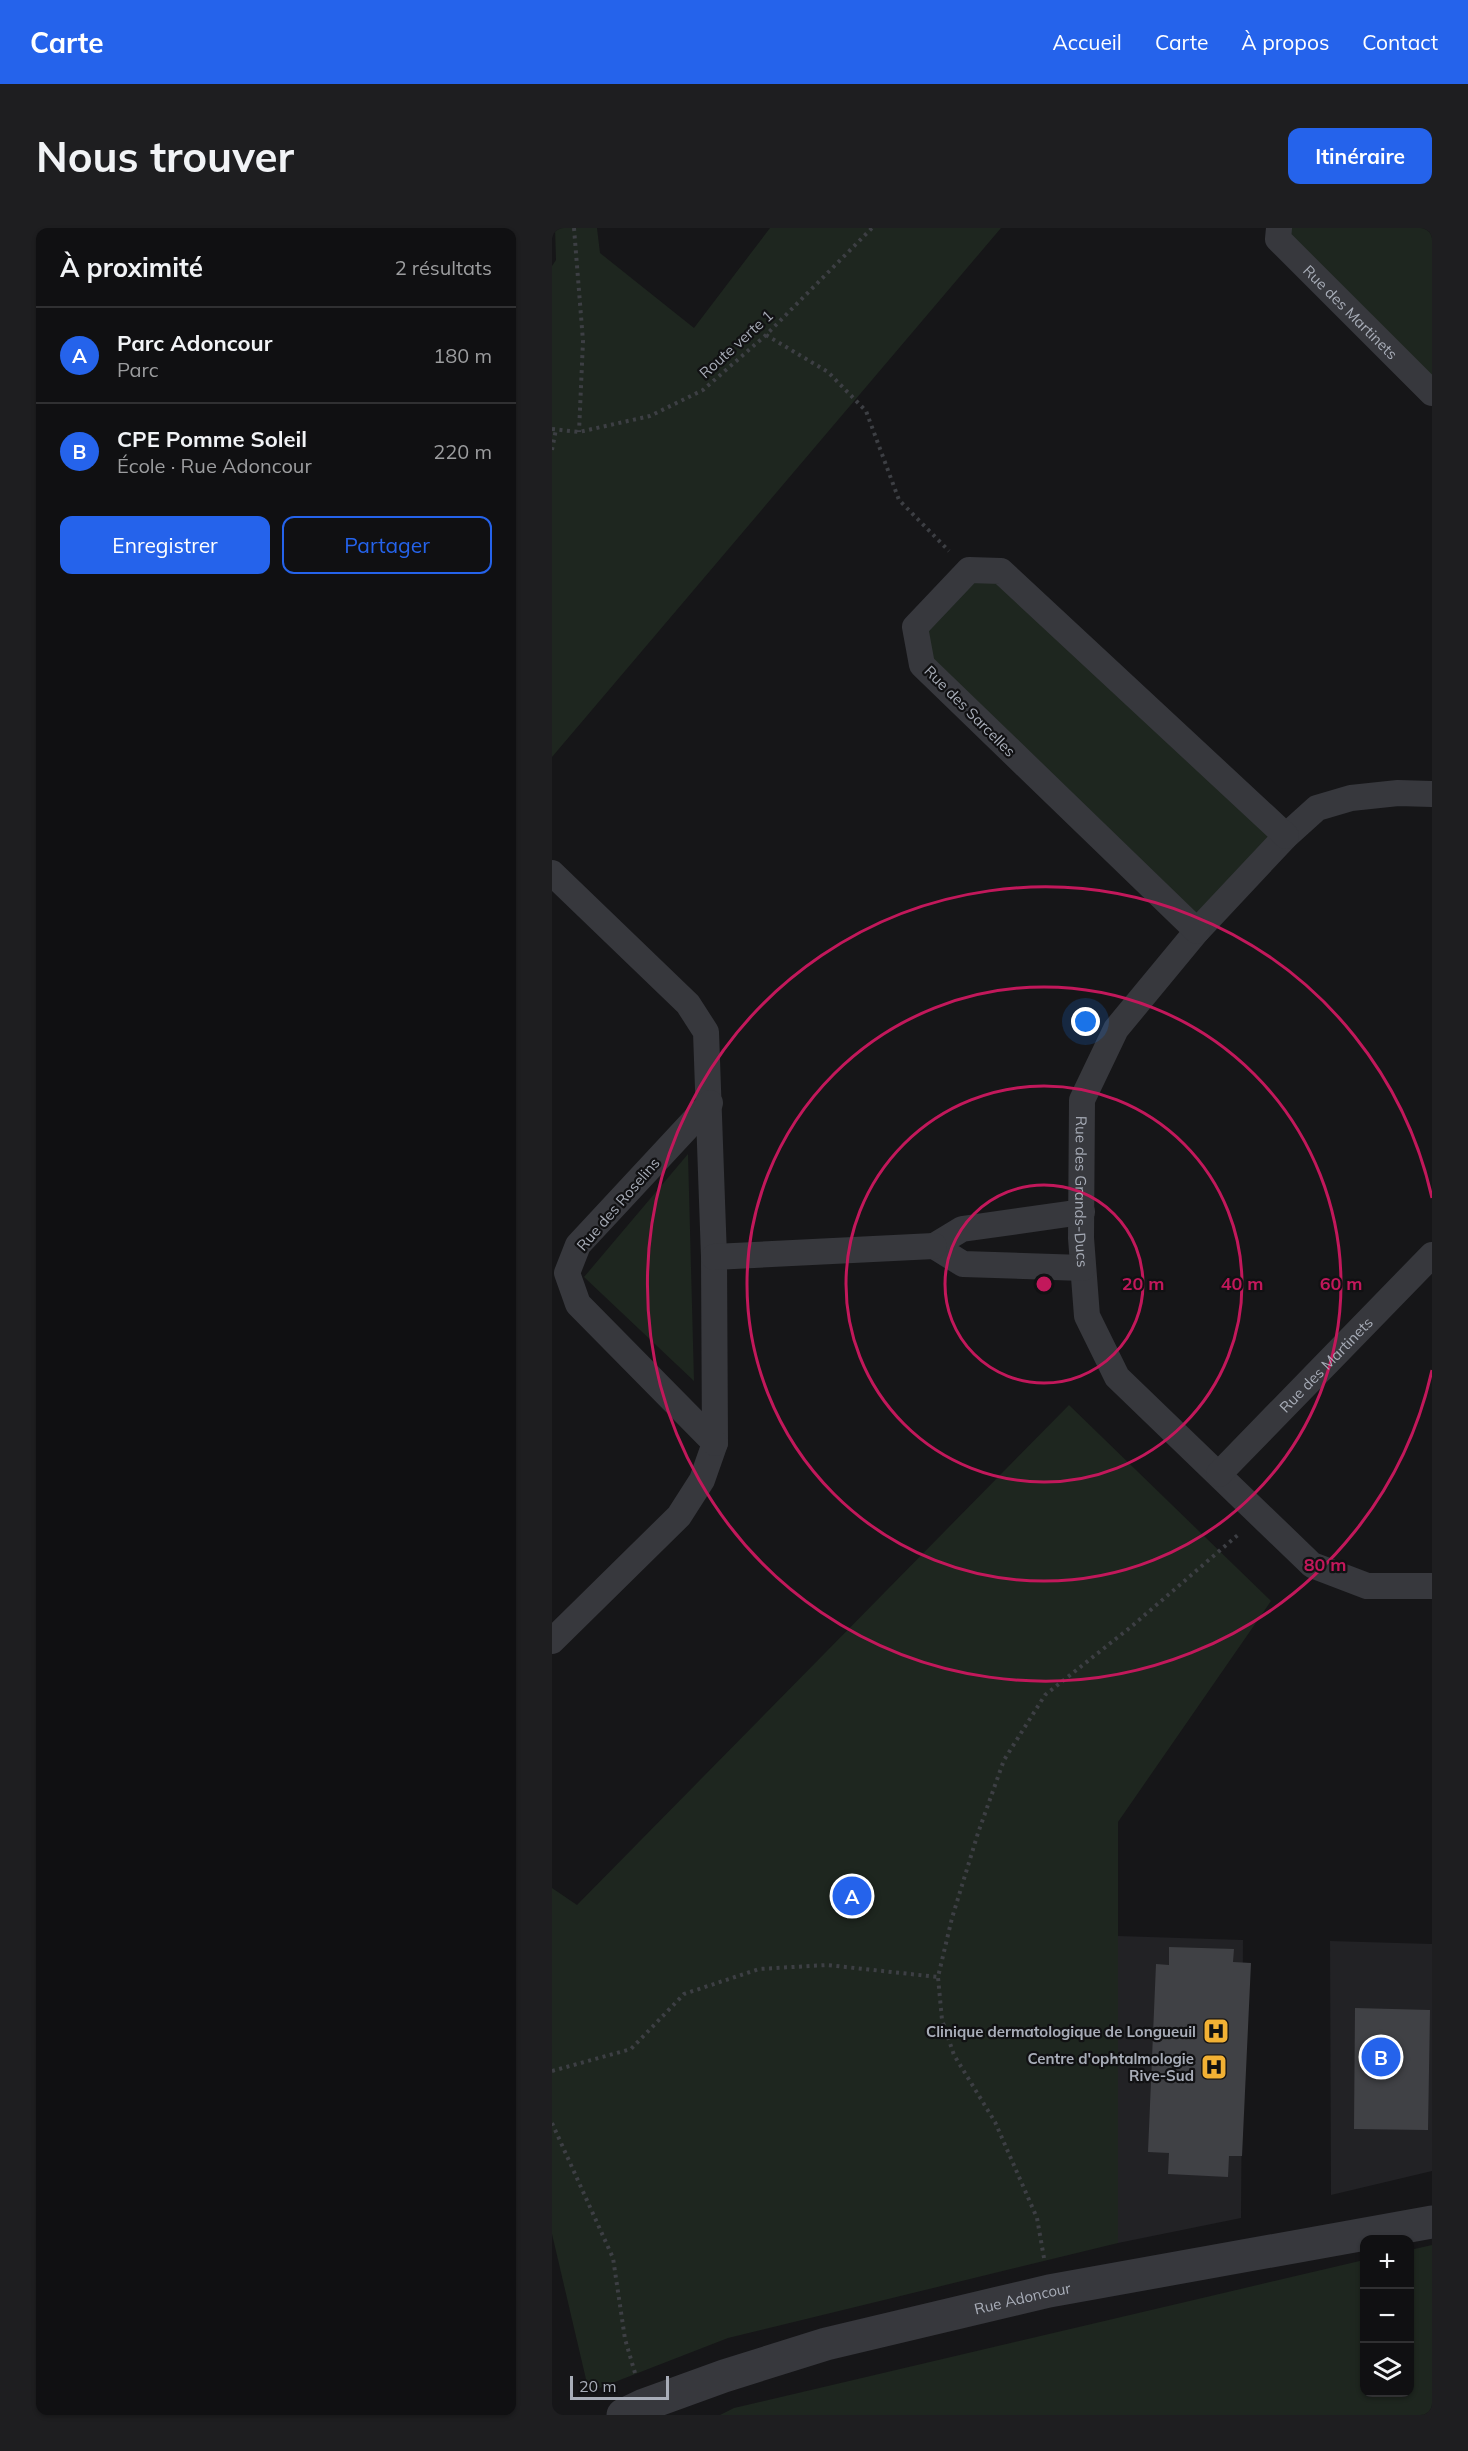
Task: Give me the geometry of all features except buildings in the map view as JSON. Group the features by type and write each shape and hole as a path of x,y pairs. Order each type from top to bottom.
{"street":[{"name":"Rue des Martinets","path":"1279,228 1278,239 1432,393"},
{"path":"969,570 1001,571 1286,836"},
{"name":"Rue des Sarcelles","path":"969,570 915,627 922,666 1197,931"},
{"name":"Rue des Grands-Ducs","path":"1432,794 1351,798 1317,808 1286,836 1197,931 1116,1029 1082,1100 1083,1268 1087,1316 1117,1377 1312,1565 1366,1586 1432,1586"},
{"path":"552,873 688,1004 706,1032 714,1257 715,1443 702,1480 679,1516 552,1641"},
{"name":"Rue des Roselins","path":"710,1103 578,1245 567,1273 578,1304 715,1443"},
{"path":"714,1257 934,1246 962,1229 1082,1212"},
{"path":"934,1246 963,1264 1083,1268"},
{"name":"Rue des Martinets","path":"1219,1474 1432,1255"},
{"name":"Rue Adoncour","path":"634,2410 724,2376 826,2344 1049,2291 1432,2222"}],"path":[{"path":"574,228 583,341 579,432"},
{"name":"Route verte 1","path":"554,429 579,432 650,416 703,390 766,335 872,228"},
{"path":"766,335 828,372 866,411 899,500 969,570"},
{"path":"552,450 554,429"},
{"path":"1049,2291 1036,2218 994,2122 954,2055 942,2020 938,1977 952,1918 978,1833 1005,1760 1045,1695 1132,1626 1261,1515"},
{"path":"552,2071 631,2049 684,1994 759,1969 827,1965 938,1977"},
{"path":"552,2123 613,2258 634,2410"}],"shaded area":[{"path":"555,228 597,228 600,253 694,328 770,228 1001,228 552,757 552,266 556,260"},
{"path":"1279,228 1432,228 1432,393"},
{"path":"969,570 1001,571 1286,836 1197,931 922,665 915,627"},
{"path":"688,1154 694,1381 584,1277"},
{"path":"1069,1405 1271,1601 1118,1822 1118,2243 728,2338 589,2392 552,2234 552,1888 577,1905"},
{"path":"1118,1936 1243,1940 1241,2218 1118,2243"},
{"path":"1330,1941 1432,1944 1432,2171 1331,2195"},
{"path":"1432,2245 1432,2415 720,2415 734,2408 1360,2261 1360,2397 1414,2397 1414,2249"}],"place":[{"name":"Parc Adoncour","path":"852,1896"},
{"name":"Clinique dermatologique de Longueuil","path":"1216,2031"},
{"name":"CPE Pomme Soleil","path":"1381,2057"},
{"name":"Centre d'ophtalmologie Rive-Sud","path":"1214,2067"}]}
